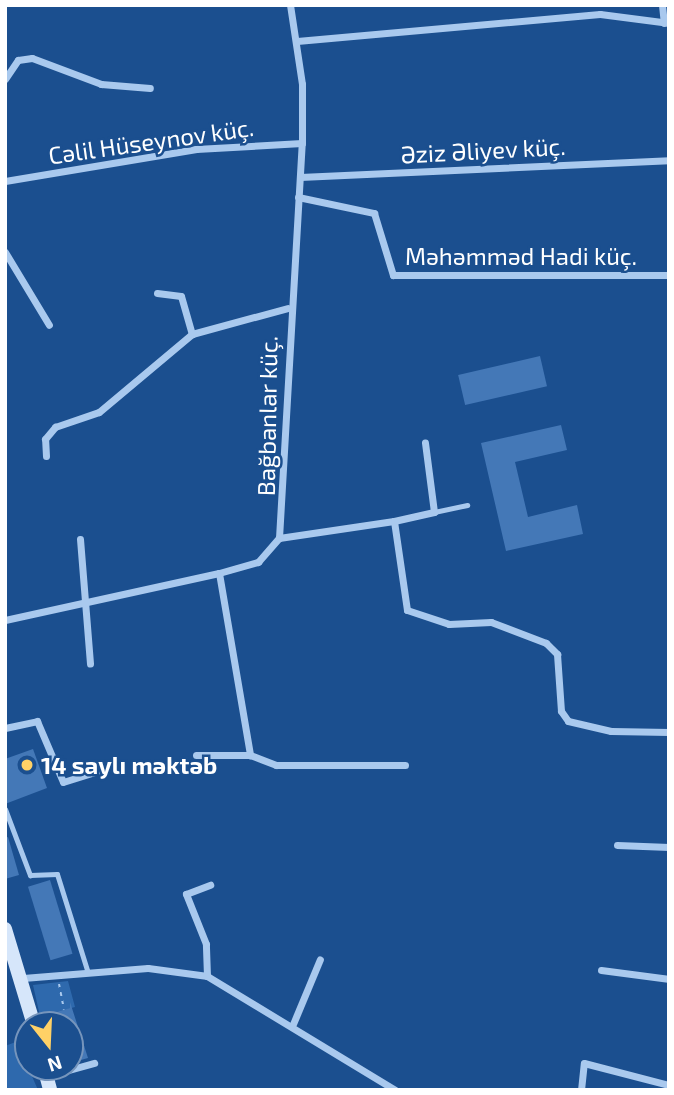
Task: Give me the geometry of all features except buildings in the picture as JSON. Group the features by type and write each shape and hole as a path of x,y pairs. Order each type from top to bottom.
{"street":[{"name":"Bağbanlar küç.","path":"279,538 288,308 302,143 297,41 290,5"},
{"path":"297,41 600,14 666,23 662,5"},
{"path":"5,79 18,60 32,58 101,84 150,88"},
{"name":"Cəlil Hüseynov küç.","path":"5,181 196,149 302,143"},
{"name":"Əziz Əliyev küç.","path":"300,177 669,160"},
{"name":"Məhəmməd Hadi küç.","path":"298,197 374,213 393,275 669,275"},
{"path":"5,252 49,325"},
{"path":"157,293 181,296 192,334"},
{"path":"46,456 45,439 55,427 99,412 192,334 288,308"},
{"path":"5,620 258,562 279,538 394,521 434,512 425,443"},
{"path":"394,521 407,610 449,624 491,622 547,643 557,654 561,711 568,721 611,731 669,732"},
{"path":"80,539 83,603 90,664"},
{"path":"219,573 250,755"},
{"path":"5,728 37,721 63,782 108,768"},
{"path":"196,755 250,755 276,765 405,765"},
{"path":"617,845 669,846"},
{"path":"207,976 206,944 186,894 210,885"},
{"path":"5,929 23,978 31,1011"},
{"path":"293,1024 320,959"},
{"path":"23,978 87,970 207,976 293,1024 395,1090"},
{"path":"601,970 669,979"},
{"path":"84,1066 94,1063"},
{"path":"581,1090 584,1063 669,1084"}],"lane":[{"path":"434,512 467,505"},
{"path":"5,809 30,875 57,874 87,970"}],"path":[{"path":"57,973 64,1010"}],"shaded area":[{"path":"68,981 75,1007 60,1011 39,1011 33,985"},
{"path":"14,1043 14,1081 34,1081 38,1090 5,1090 5,1046"}],"place":[{"name":"14 saylı məktəb","path":"27,765"}]}
